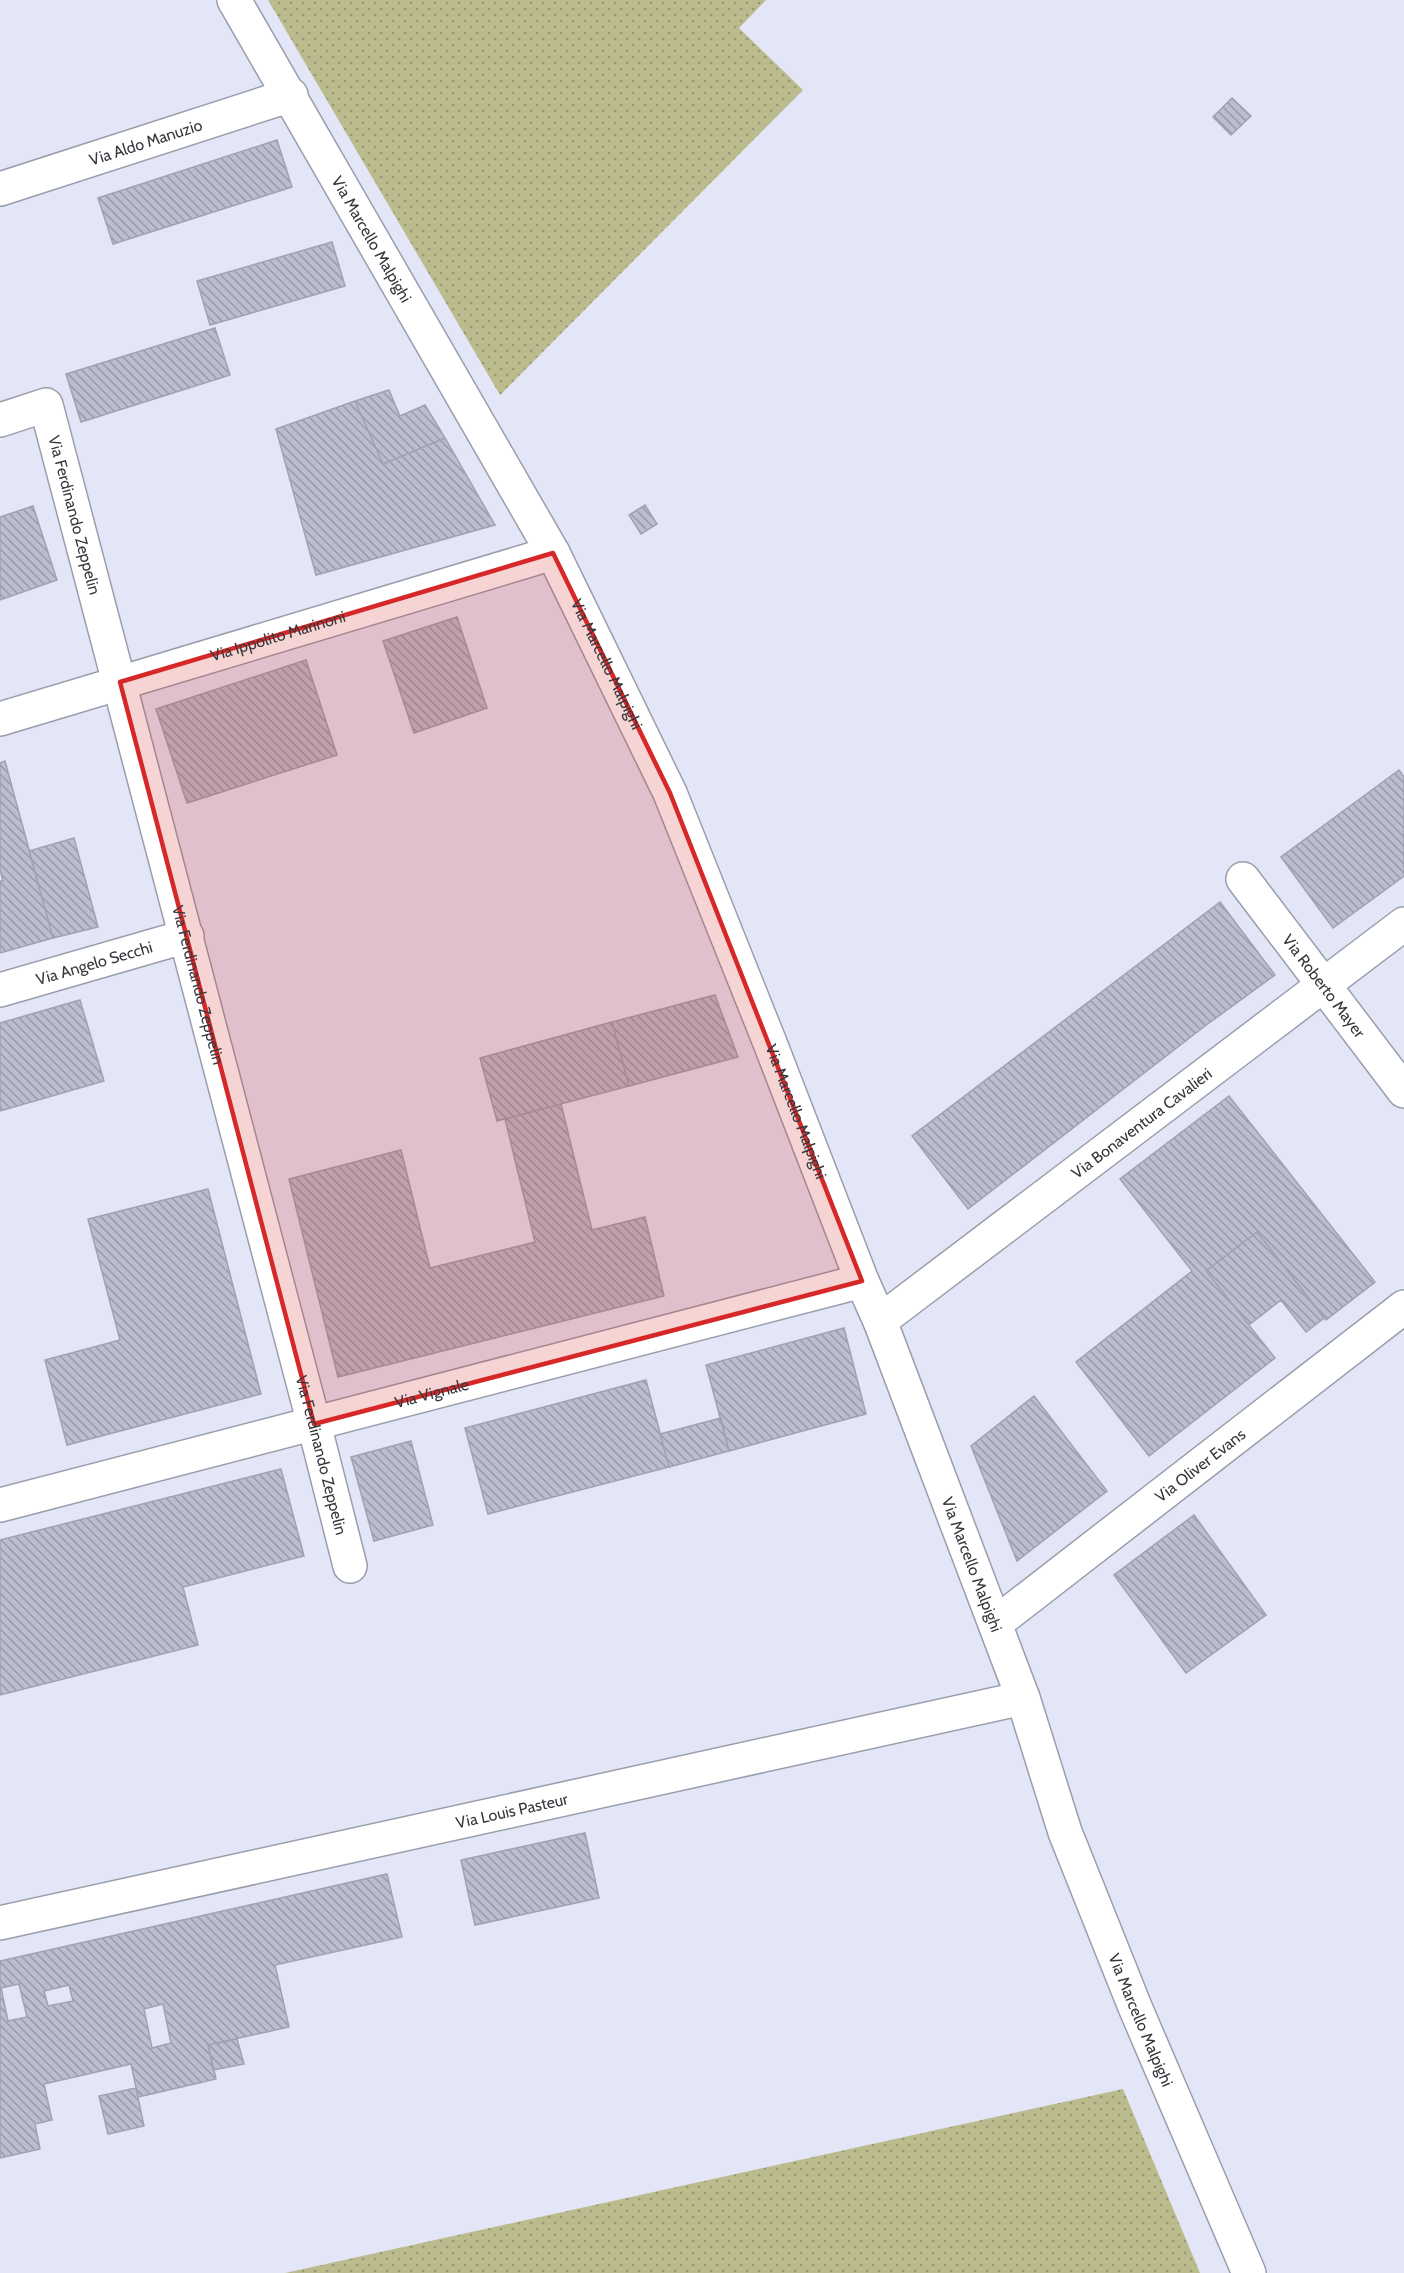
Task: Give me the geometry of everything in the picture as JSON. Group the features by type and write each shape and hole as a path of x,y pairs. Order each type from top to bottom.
{"street":[{"name":"Via Marcello Malpighi","path":"234,0 291,95 553,553 670,793 862,1281 880,1321 996,1623 1023,1698 1065,1832 1135,2007 1249,2273"},
{"name":"Via Aldo Manuzio","path":"0,189 291,95"},
{"name":"Via Ferdinando Zeppelin","path":"0,420 46,405 187,936 350,1566"},
{"name":"Via Ippolito Marinoni","path":"0,719 553,553"},
{"name":"Via Roberto Mayer","path":"1244,879 1404,1091"},
{"name":"Via Bonaventura Cavalieri","path":"880,1321 1404,924"},
{"name":"Via Angelo Secchi","path":"0,990 187,936"},
{"name":"Via Vignale","path":"0,1505 862,1281"},
{"name":"Via Oliver Evans","path":"996,1623 1404,1307"},
{"name":"Via Louis Pasteur","path":"0,1923 1023,1698"}],"highlighted area":[{"path":"553,553 670,793 862,1281 314,1424 120,682"}],"green space":[{"path":"268,0 766,0 739,28 803,90 500,395"},
{"path":"1123,2089 1200,2273 285,2273"}],"building":[{"path":"1232,98 1251,116 1231,135 1213,117"},
{"path":"277,140 292,187 113,244 98,198"},
{"path":"332,242 345,286 210,325 197,281"},
{"path":"215,328 230,375 81,422 66,374"},
{"path":"389,390 400,416 425,405 445,438 383,464 355,401"},
{"path":"355,401 383,464 445,438 495,525 316,575 276,429"},
{"path":"645,505 657,524 641,534 629,515"},
{"path":"33,506 57,580 0,600 0,517"},
{"path":"457,617 487,708 414,733 383,641"},
{"path":"306,660 337,755 187,803 156,709"},
{"path":"5,761 53,938 0,953 0,881 3,881 0,870 0,763"},
{"path":"1399,770 1404,777 1404,876 1333,928 1281,857"},
{"path":"74,838 98,927 53,938 29,851"},
{"path":"1220,902 1275,975 1205,1026 968,1209 912,1136"},
{"path":"715,995 738,1057 629,1086 612,1022"},
{"path":"80,1000 104,1081 0,1111 0,1023"},
{"path":"612,1022 629,1086 497,1121 480,1058"},
{"path":"1229,1096 1375,1282 1326,1320 1257,1232 1206,1271 1275,1358 1149,1456 1076,1362 1192,1271 1120,1179"},
{"path":"561,1104 592,1230 645,1217 664,1296 338,1377 289,1179 401,1150 430,1268 535,1242 505,1119"},
{"path":"208,1189 261,1394 67,1445 45,1360 120,1340 88,1219"},
{"path":"1257,1232 1324,1318 1306,1332 1281,1300 1249,1325 1206,1271"},
{"path":"844,1328 866,1414 729,1451 706,1365"},
{"path":"646,1380 669,1467 488,1514 465,1428"},
{"path":"1034,1396 1107,1491 1017,1561 971,1446"},
{"path":"721,1418 729,1451 669,1467 660,1434"},
{"path":"411,1441 433,1525 374,1541 351,1457"},
{"path":"281,1469 304,1556 183,1587 198,1645 0,1695 0,1540"},
{"path":"1194,1515 1266,1615 1186,1673 1114,1575"},
{"path":"585,1833 599,1898 475,1925 461,1860"},
{"path":"387,1874 402,1937 275,1965 289,2027 208,2045 216,2079 138,2097 131,2064 44,2084 52,2120 35,2124 40,2149 0,2158 0,1961","holes":["19,1984 27,2017 8,2021 1,1988","69,1985 73,2001 48,2006 44,1991","163,2004 171,2043 152,2048 144,2009"]},
{"path":"237,2039 244,2064 213,2070 208,2045"},
{"path":"136,2088 144,2126 108,2134 99,2096"}]}
